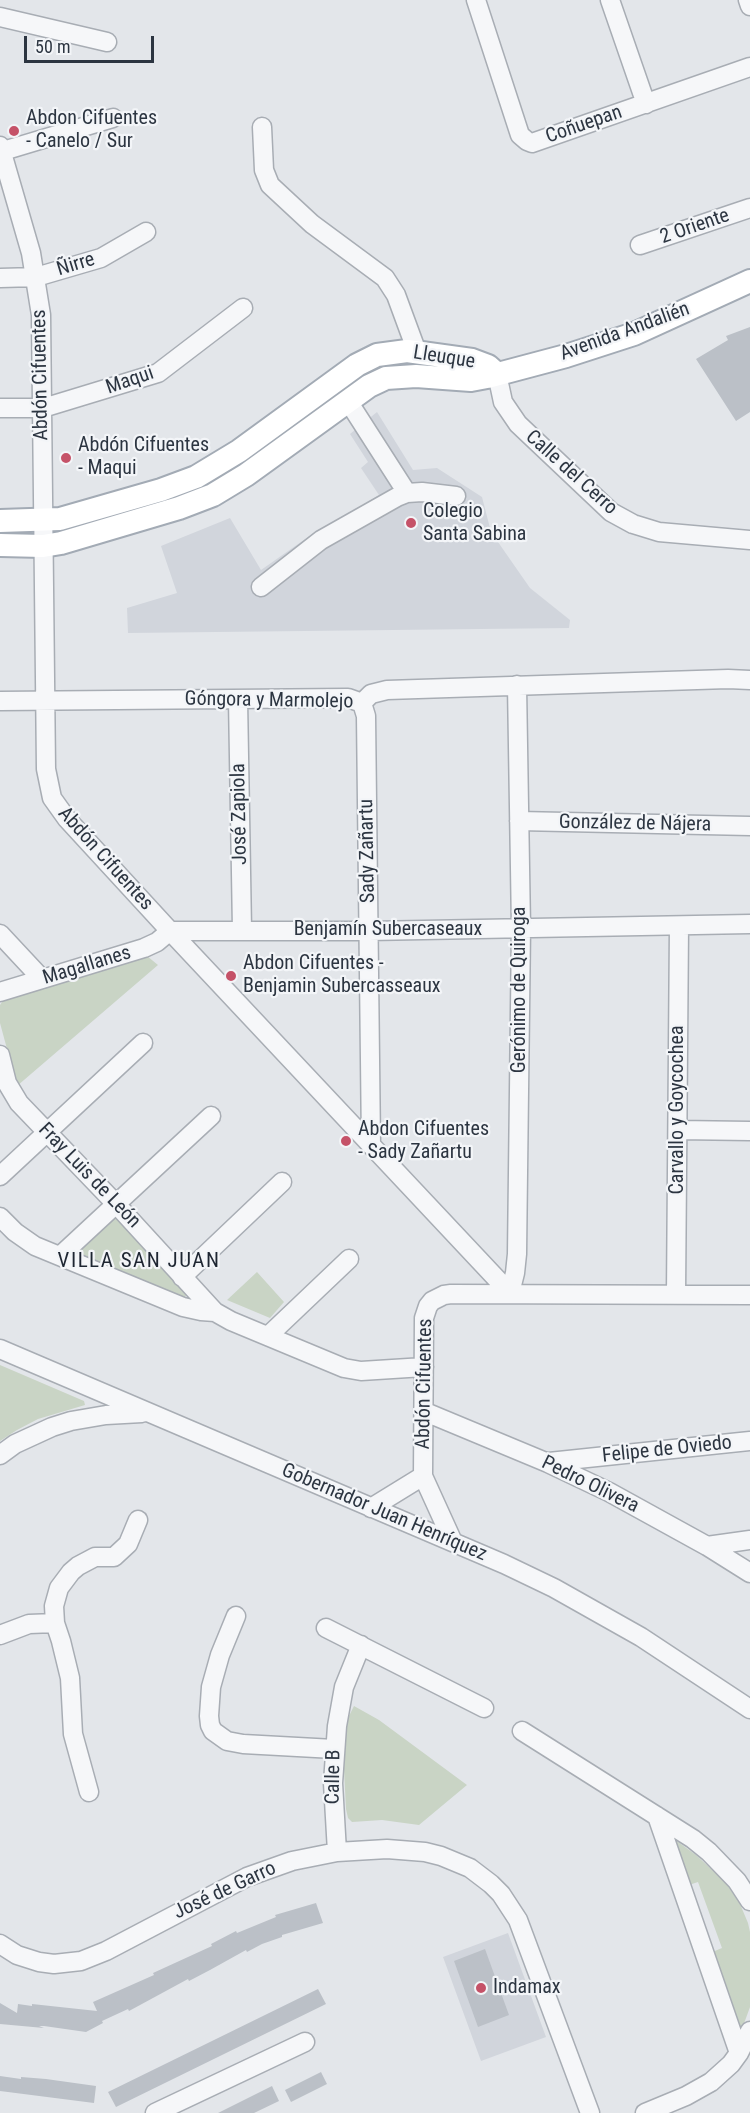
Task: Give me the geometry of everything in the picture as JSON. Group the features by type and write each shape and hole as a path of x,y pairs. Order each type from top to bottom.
{"main road":[{"name":"Avenida Andalién","path":"497,374 634,334 750,281"},
{"name":"Lleuque","path":"0,521 42,521 72,516 161,490 196,477 239,451 367,359 396,351 417,352 472,360 482,363 497,374"},
{"name":"Lleuque","path":"0,545 44,546 89,536 207,498 246,476 348,401 386,378 416,376 471,380 497,374"},
{"path":"196,477 207,498"}],"street":[{"name":"Coñuepan","path":"476,0 520,135 527,141 536,142 750,67"},
{"path":"610,0 646,104"},
{"path":"748,0 750,6"},
{"path":"0,17 107,42"},
{"path":"1,150 113,118"},
{"path":"262,127 264,170 270,185 312,224 385,278 396,295 417,352"},
{"name":"Abdón Cifuentes","path":"1,150 31,253 36,277 42,338 46,769 51,798 67,819 170,931 510,1293"},
{"name":"2 Oriente","path":"640,245 750,208"},
{"name":"Ñirre","path":"0,278 36,277 101,258 146,232"},
{"name":"Maqui","path":"0,408 43,408 158,373 243,308"},
{"name":"Calle del Cerro","path":"497,374 503,402 518,424 612,512 633,524 659,532 750,540"},
{"path":"348,401 407,493"},
{"path":"261,587 321,540 397,497 407,493 456,496"},
{"name":"Góngora y Marmolejo","path":"0,701 348,698 362,703 371,694 387,690 750,680"},
{"name":"Gerónimo de Quiroga","path":"510,1293 517,1254 521,928 517,685"},
{"name":"José Zapiola","path":"238,699 242,930"},
{"name":"Sady Zañartu","path":"362,703 366,716 371,1145"},
{"name":"González de Nájera","path":"519,821 750,826"},
{"name":"Benjamín Subercaseaux","path":"170,931 369,931 750,924"},
{"name":"Carvallo y Goycochea","path":"676,1294 679,926"},
{"name":"Magallanes","path":"0,992 144,948 157,942 170,931"},
{"path":"0,934 42,980"},
{"path":"0,1176 143,1043"},
{"name":"Fray Luis de León","path":"0,1055 11,1092 215,1312 352,1370 424,1367"},
{"path":"60,1256 211,1116"},
{"path":"678,1130 750,1131"},
{"path":"182,1276 282,1182"},
{"path":"0,1217 22,1238 36,1246 183,1307 215,1312"},
{"path":"268,1336 349,1259"},
{"name":"Abdón Cifuentes","path":"453,1542 423,1476 424,1318 432,1301 444,1295 510,1293 750,1295"},
{"name":"Gobernador Juan Henríquez","path":"0,1350 504,1564 598,1612 676,1659 750,1709"},
{"path":"0,1455 33,1435 71,1421 106,1415 148,1412"},
{"name":"Pedro Olivera","path":"423,1412 548,1462 609,1492 707,1546 750,1574"},
{"name":"Felipe de Oviedo","path":"548,1462 750,1441"},
{"name":"Abdón Cifuentes","path":"371,1508 423,1476"},
{"path":"89,1792 73,1734 70,1678 55,1623 55,1598 65,1579 86,1561 95,1557 114,1557 128,1544 138,1520"},
{"path":"707,1546 750,1540"},
{"path":"236,1616 220,1655 211,1687 209,1716 213,1731 234,1743 334,1749"},
{"path":"0,1635 28,1624 55,1623"},
{"path":"326,1628 484,1708"},
{"name":"Calle B","path":"337,1852 333,1806 334,1749 340,1702 349,1672 361,1645"},
{"path":"522,1731 675,1827 709,1852 737,1881 750,1901"},
{"path":"657,1816 739,2053"},
{"name":"José de Garro","path":"0,1944 16,1955 39,1962 54,1964 81,1961 106,1951 247,1877 292,1861 337,1852 387,1849 425,1852 470,1868 491,1884 510,1907 526,1937 590,2113"},
{"path":"645,2113 699,2090 721,2073 739,2053 750,2031"},
{"path":"156,2113 305,2042"}],"shaded area":[{"name":"Colegio Santa Sabina","path":"377,412 413,470 437,468 482,497 491,532 530,588 570,620 569,628 128,633 127,608 177,593 161,546 230,518 261,570 318,530 379,495 361,468 368,462 350,434"},
{"path":"508,1933 546,2037 481,2061 443,1957"}],"green space":[{"path":"147,956 158,965 17,1086 0,1023 0,1005 4,999"},
{"path":"116,1216 187,1295 183,1298 74,1253"},
{"path":"257,1272 284,1302 270,1318 227,1300"},
{"path":"0,1365 84,1401 85,1405 38,1419 0,1441"},
{"path":"354,1706 379,1720 467,1785 419,1825 382,1820 352,1822 348,1818 346,1809 342,1730"},
{"path":"674,1841 696,1855 726,1883 740,1904 748,1923 750,2007 742,2029 740,2029 710,1953 722,1948 698,1882 686,1886"}],"building":[{"path":"750,327 750,412 736,421 696,359 728,340 726,336"},
{"path":"316,1903 323,1923 282,1935 247,1952 246,1950 129,2011 128,2009 102,2021 103,2023 86,2032 44,2026 39,2026 44,2028 0,2024 0,2003 17,2013 18,2004 97,2011 93,2002 154,1975 153,1973 212,1946 211,1944 236,1931 237,1933 276,1917 275,1915"},
{"name":"Indamax","path":"485,1949 509,2015 478,2027 454,1961"},
{"path":"318,1989 326,2004 116,2107 108,2092"},
{"path":"321,2072 327,2084 291,2102 285,2090"},
{"path":"0,2076 96,2086 94,2103 0,2091"},
{"path":"272,2086 279,2101 254,2113 218,2113"}],"place":[{"name":"Abdon Cifuentes - Canelo / Sur","path":"14,131"},
{"name":"Abdón Cifuentes - Maqui","path":"66,458"},
{"name":"Colegio Santa Sabina","path":"411,523"},
{"name":"Abdon Cifuentes - Benjamin Subercasseaux","path":"231,976"},
{"name":"Abdon Cifuentes - Sady Zañartu","path":"346,1141"},
{"name":"Indamax","path":"481,1988"}],"district":[{"name":"VILLA SAN JUAN","path":"139,1262"}]}
